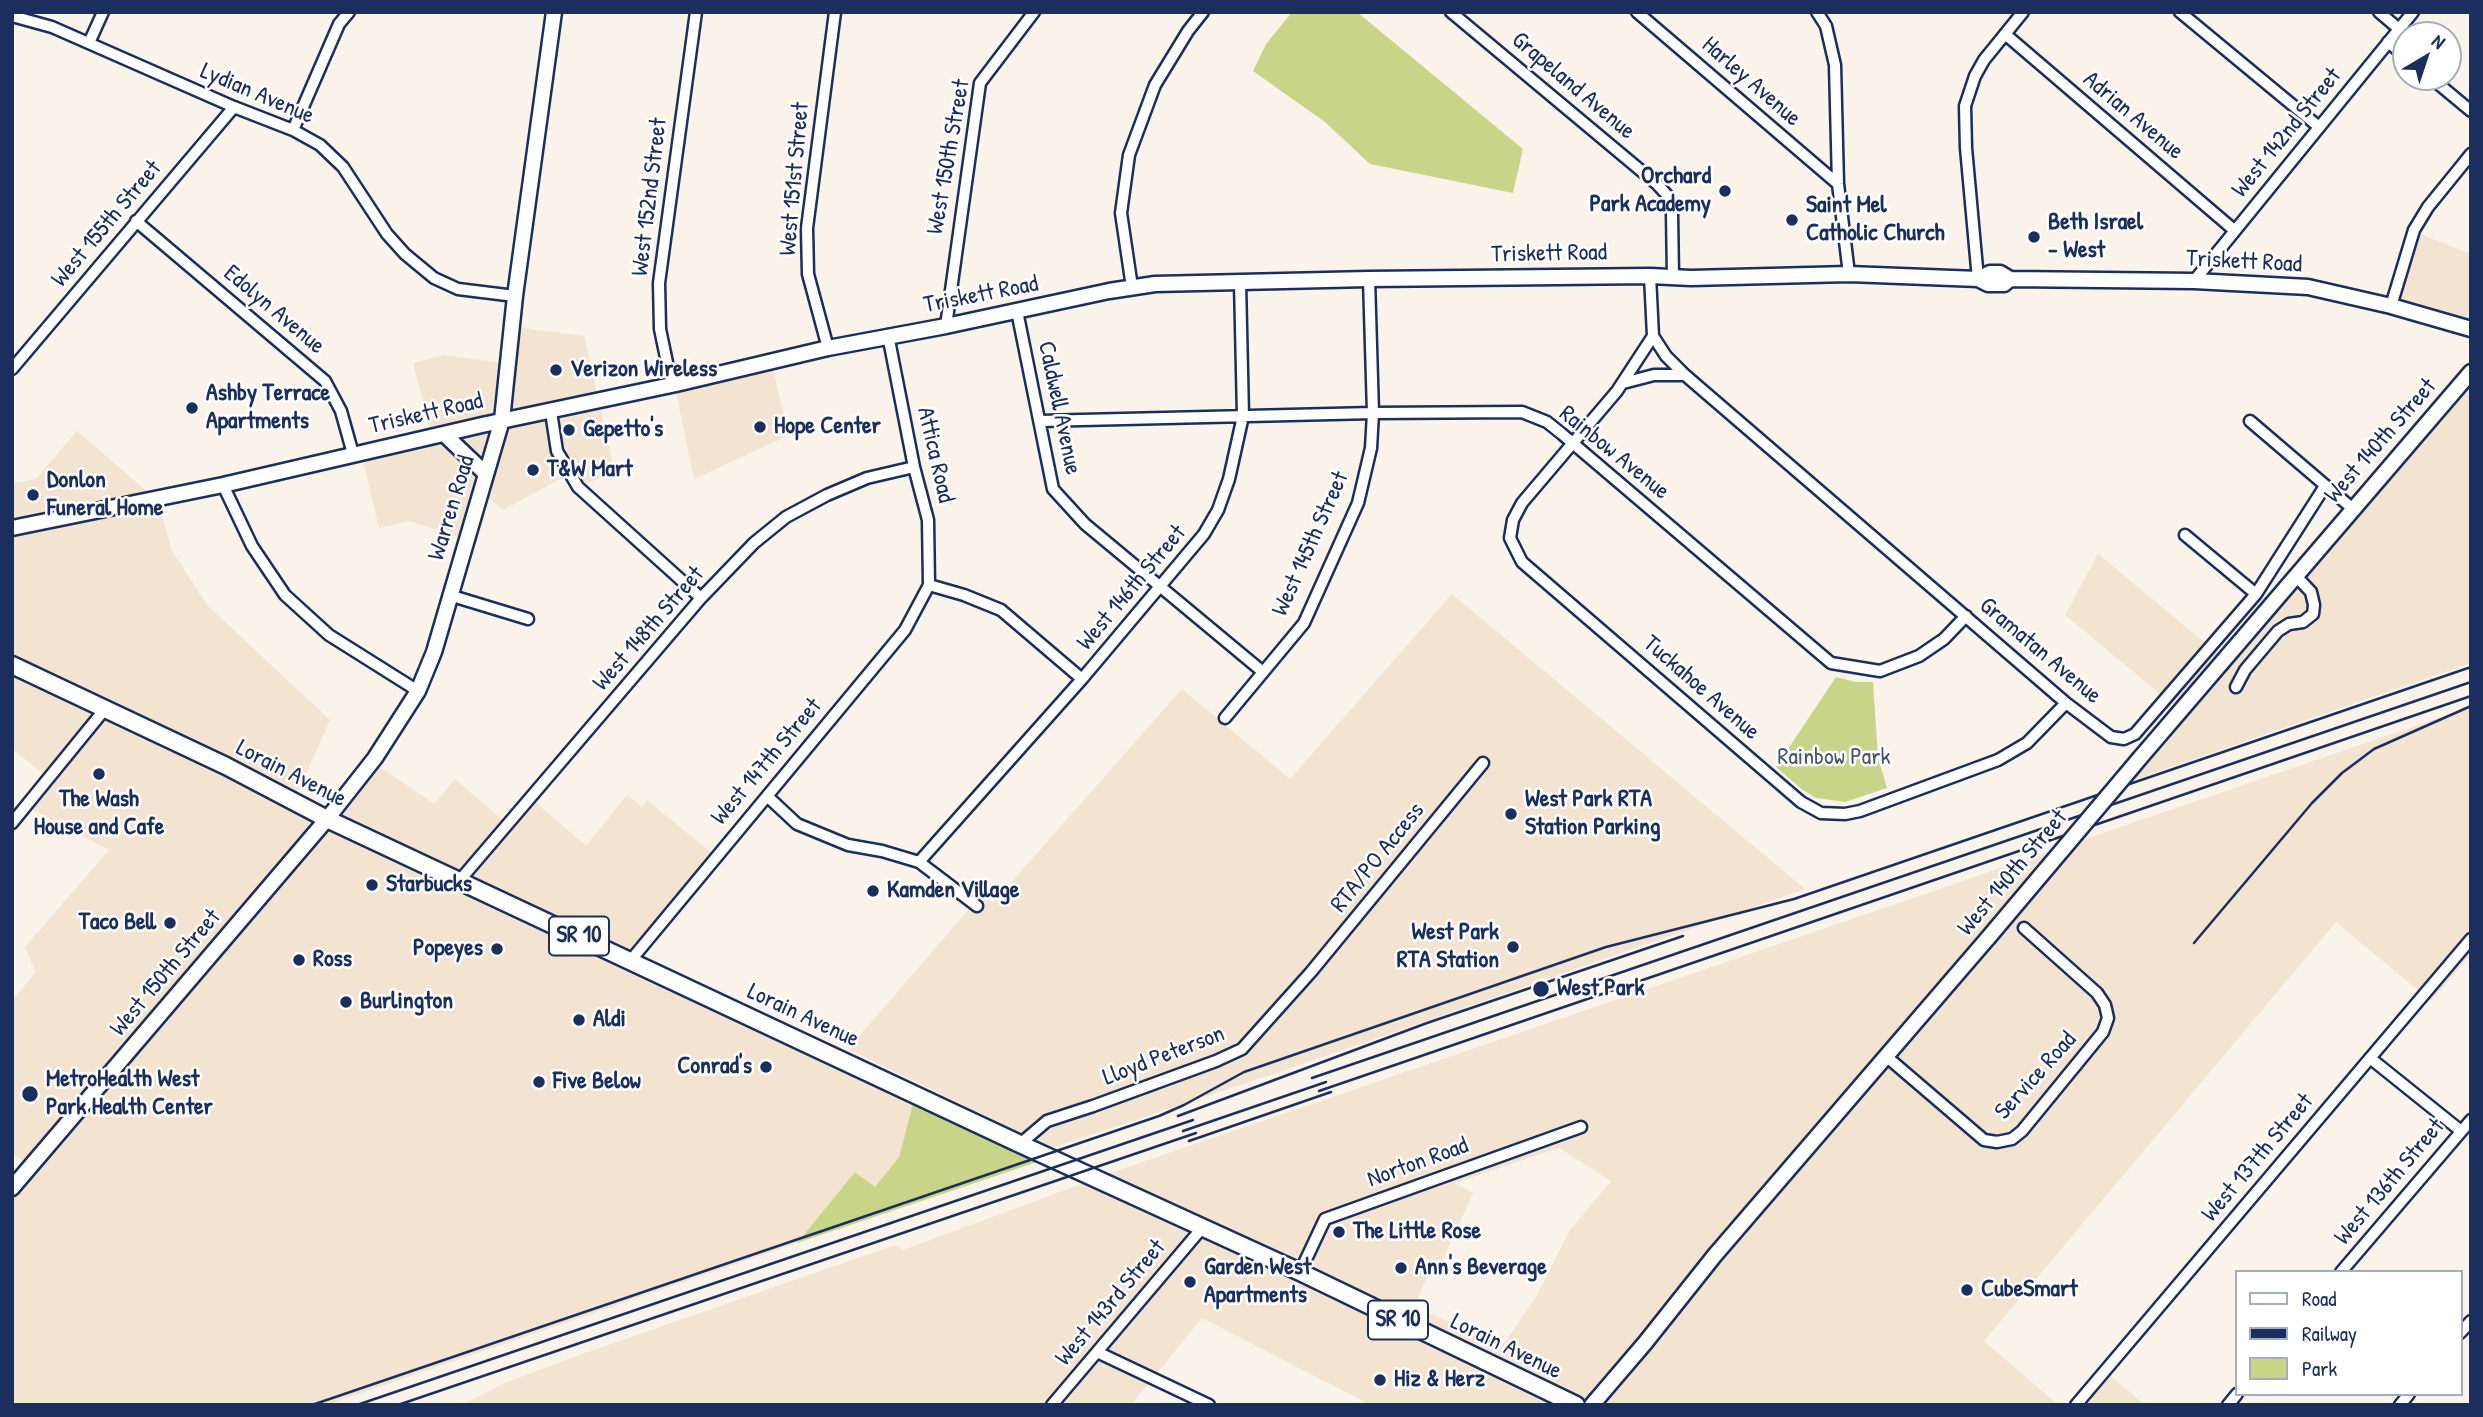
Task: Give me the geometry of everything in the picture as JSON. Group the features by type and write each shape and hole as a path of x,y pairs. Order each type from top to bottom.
{"main road":[{"name":"Warren Road","path":"327,818 375,758 418,691 434,652 502,421 515,296 554,12"},
{"name":"Triskett Road","path":"12,528 223,485 354,453 551,412 888,335 946,326 1132,287 1368,279 1849,274 1978,279 1990,273 2003,273 2010,279 2194,281 2308,287 2391,306 2471,329"},
{"name":"West 140th Street","path":"1592,1405 1715,1255 2471,372"},
{"path":"444,433 486,474"},
{"name":"Lorain Avenue","path":"12,665 226,766 327,818 1020,1144 1300,1272 1576,1405"},
{"name":"West 150th Street","path":"12,1188 327,818"}],"street":[{"path":"89,43 103,12"},
{"path":"293,130 339,24 349,12"},
{"name":"West 152nd Street","path":"676,384 669,372 660,329 659,283 696,12"},
{"name":"West 151st Street","path":"828,348 808,274 807,228 835,12"},
{"name":"West 150th Street","path":"946,326 980,83 1034,12"},
{"path":"1132,287 1121,213 1129,155 1155,85 1203,12"},
{"name":"Grapeland Avenue","path":"1451,12 1667,195 1672,213 1674,277"},
{"name":"Harley Avenue","path":"1637,12 1838,184"},
{"path":"1817,12 1826,26 1835,65 1838,184 1849,274"},
{"path":"1978,279 1966,148 1965,106 1975,76 1984,60 2023,12"},
{"path":"2180,12 2319,127"},
{"name":"Lydian Avenue","path":"12,16 52,27 293,130 320,145 343,167 387,234 405,254 434,278 458,289 515,296"},
{"name":"Adrian Avenue","path":"2005,34 2234,230"},
{"name":"West 142nd Street","path":"2194,281 2392,37"},
{"path":"2388,42 2392,45"},
{"path":"2447,91 2471,111"},
{"name":"West 155th Street","path":"12,369 234,107"},
{"path":"2391,306 2414,230 2428,207 2471,154"},
{"name":"Edolyn Avenue","path":"136,221 325,381 341,411 354,453"},
{"path":"1573,443 1623,383 1653,336 1650,276"},
{"name":"West 145th Street","path":"1225,718 1304,623 1358,503 1371,448 1373,412 1368,279"},
{"name":"West 146th Street","path":"919,862 1082,679 1205,534 1218,510 1236,455 1243,416 1240,282"},
{"name":"Caldwell Avenue","path":"1017,311 1054,489 1085,524 1264,671"},
{"name":"Attica Road","path":"888,335 914,467 928,520 929,586"},
{"name":"Gramatan Avenue","path":"1653,336 1666,356 1685,375 2066,703 2111,737 2124,739 2135,734 2256,594 2325,486"},
{"path":"1623,383 1654,375 1685,375"},
{"path":"551,412 557,452 578,487 701,598"},
{"name":"Rainbow Avenue","path":"1040,421 1373,412 1522,412 1547,422 1573,443 1831,663 1880,671 1919,656 1944,639 1966,616"},
{"path":"2250,421 2353,509"},
{"name":"Tuckahoe Avenue","path":"1573,443 1522,503 1513,520 1510,538 1522,562 1813,811 1845,814 1860,811 1998,760 2027,743 2066,703"},
{"name":"West 148th Street","path":"460,880 701,598 754,542 786,517 827,495 867,478 914,467"},
{"path":"223,485 252,546 285,595 329,635 418,691"},
{"path":"2185,535 2256,594"},
{"path":"2236,687 2245,670 2278,631 2290,624 2303,622 2313,614 2311,592 2295,576"},
{"path":"929,586 964,595 1001,610 1082,679"},
{"name":"West 147th Street","path":"631,960 905,630 929,586"},
{"path":"449,596 528,619"},
{"path":"12,823 105,709"},
{"name":"RTA/PO Access","path":"1305,979 1483,763"},
{"path":"767,796 797,824 848,845 919,862 977,906"},
{"name":"Service Road","path":"1887,1057 1984,1140 1997,1142 2012,1139 2022,1131 2103,1032 2108,1018 2105,1005 2097,993 2024,928"},
{"name":"West 137th Street","path":"2076,1405 2471,939"},
{"name":"Lloyd Peterson","path":"1020,1144 1046,1121 1093,1106 1242,1049 1305,979"},
{"path":"2370,1058 2461,1131"},
{"name":"West 136th Street","path":"2343,1270 2471,1120"},
{"name":"Norton Road","path":"1300,1272 1325,1219 1581,1127"},
{"name":"West 143rd Street","path":"1052,1405 1202,1228"},
{"path":"1097,1352 1209,1405"}],"shaded area":[{"path":"2415,232 2471,254 2471,325 2395,303"},
{"path":"506,326 584,336 615,473 573,488 564,477 503,510 484,494 469,540 409,521 379,528 362,456 433,439 413,363 444,355 502,363"},
{"path":"772,366 789,435 694,479 675,387"},
{"path":"2471,380 2471,663 2110,788 2176,707 2065,615 2098,554 2227,661"},
{"path":"77,431 158,501 172,551 208,606 330,720 295,799 333,816 376,764 434,804 455,779 511,827 533,800 586,846 627,795 642,807 647,800 712,853 622,961 914,1099 899,1157 874,1188 855,1172 797,1243 327,1405 12,1405 12,1182 27,1165 12,1152 12,1001 36,972 25,947 109,850 22,804 45,775 12,749 12,483 36,479"},
{"path":"1452,594 1805,889 1052,1148 848,1049 982,894 993,903 1182,689 1290,779"},
{"path":"2471,707 2471,954 2431,1001 2336,922 1984,1341 2058,1405 1371,1405 1202,1318 1131,1405 462,1405 505,1383 571,1358 895,1245 903,1250 1122,1169","holes":["1559,1148 1611,1181 1570,1230 1537,1295 1502,1347 1414,1306 1429,1273 1436,1275 1473,1193 1455,1183"]},
{"path":"2108,1374 2145,1405 2082,1405"}],"green space":[{"path":"1292,12 1357,12 1523,149 1513,193 1370,164 1325,122 1253,71 1266,44"},
{"name":"Rainbow Park","path":"1836,677 1856,682 1873,682 1878,757 1887,788 1845,802 1816,798 1776,767"},
{"path":"914,1099 1040,1161 797,1243 855,1172 875,1187 899,1157"}],"railway":[{"path":"312,1405 1159,1116 1244,1072 1606,947 1794,899 2471,667"},
{"path":"1312,1078 2471,682"},
{"path":"1319,1091 2471,696"},
{"path":"2194,943 2312,803 2342,773 2374,749 2471,706"},
{"path":"1178,1116 1427,1023 1683,936"},
{"path":"1183,1131 1326,1082"},
{"path":"1189,1141 1331,1092"},
{"path":"357,1405 1193,1120"},
{"path":"398,1405 1196,1133"}],"place":[{"name":"Orchard Park Academy","path":"1725,191"},
{"name":"Saint Mel Catholic Church","path":"1792,220"},
{"name":"Beth Israel - West","path":"2034,237"},
{"name":"Verizon Wireless","path":"556,370"},
{"name":"Ashby Terrace Apartments","path":"192,408"},
{"name":"Hope Center","path":"760,427"},
{"name":"Gepetto's","path":"569,430"},
{"name":"T&W Mart","path":"533,470"},
{"name":"Donlon Funeral Home","path":"33,495"},
{"name":"The Wash House and Cafe","path":"99,774"},
{"name":"West Park RTA Station Parking","path":"1511,814"},
{"name":"Starbucks","path":"372,885"},
{"name":"Kamden Village","path":"873,891"},
{"name":"Taco Bell","path":"170,923"},
{"name":"West Park RTA Station","path":"1513,947"},
{"name":"Popeyes","path":"497,949"},
{"name":"Ross","path":"299,960"},
{"name":"West Park","path":"1541,989"},
{"name":"Burlington","path":"346,1002"},
{"name":"Aldi","path":"579,1020"},
{"name":"Conrad's","path":"766,1067"},
{"name":"Five Below","path":"539,1082"},
{"name":"MetroHealth West Park Health Center","path":"30,1094"},
{"name":"The Little Rose","path":"1339,1232"},
{"name":"Ann's Beverage","path":"1401,1268"},
{"name":"Garden West Apartments","path":"1190,1282"},
{"name":"CubeSmart","path":"1967,1290"},
{"name":"Hiz & Herz","path":"1380,1380"}]}
